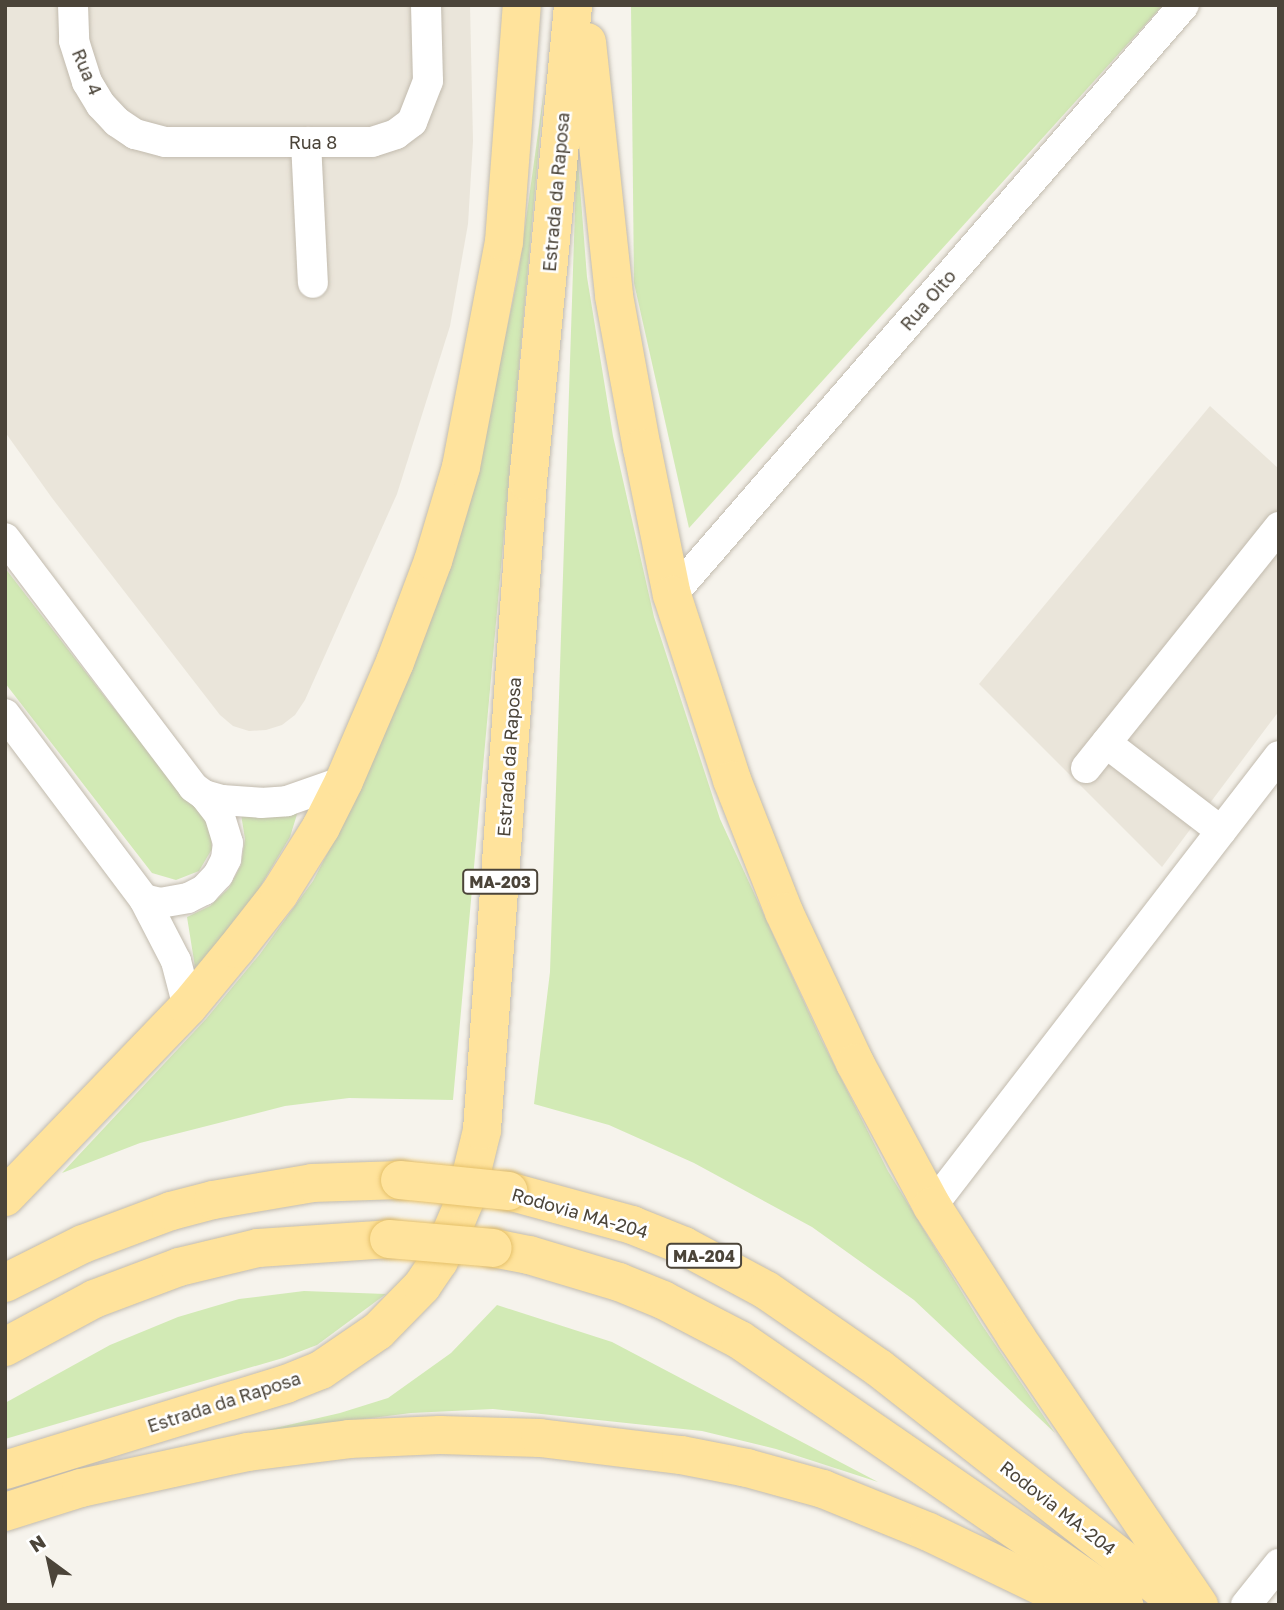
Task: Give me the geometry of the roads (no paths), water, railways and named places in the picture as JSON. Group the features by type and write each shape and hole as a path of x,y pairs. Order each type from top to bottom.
{"main road":[{"path":"5,1197 188,1007 279,894 321,827 344,781 395,662 433,561 461,467 504,242 522,5"},
{"name":"Estrada da Raposa","path":"5,1470 273,1389 321,1370 378,1331 422,1286 439,1261 465,1200 482,1130 528,482 573,5"},
{"path":"586,5 588,54 614,296 672,595 732,780 784,912 855,1063 932,1206 1016,1337 1199,1605"},
{"name":"Rodovia MA-204","path":"5,1283 46,1261 116,1231 213,1200 312,1183 400,1180 508,1191 632,1225 684,1246 766,1290 879,1368 1181,1605"},
{"path":"5,1347 94,1299 179,1268 258,1248 389,1239 493,1248 540,1258 619,1282 663,1300 740,1340 1124,1605"},
{"path":"5,1512 81,1488 248,1452 349,1439 440,1435 552,1440 681,1455 747,1468 823,1489 929,1532 1081,1605"}],"street":[{"name":"Rua 4","path":"73,5 74,41 87,82 101,105 117,122 135,134 165,142"},
{"name":"Rua 8","path":"165,142 372,142 396,134 412,122 428,81 426,5"},
{"name":"Rua Oito","path":"672,595 1184,5"},
{"path":"306,142 313,283"},
{"path":"1086,768 1279,527"},
{"path":"5,538 184,777 204,795 219,814 228,844 226,859 218,875 204,890 188,898 160,903 144,899"},
{"path":"5,714 144,899 176,961 188,1007"},
{"path":"1106,743 1221,831"},
{"path":"932,1206 1279,756"},
{"path":"204,795 239,804 287,801 344,781"},
{"path":"1246,1605 1279,1564"}]}
